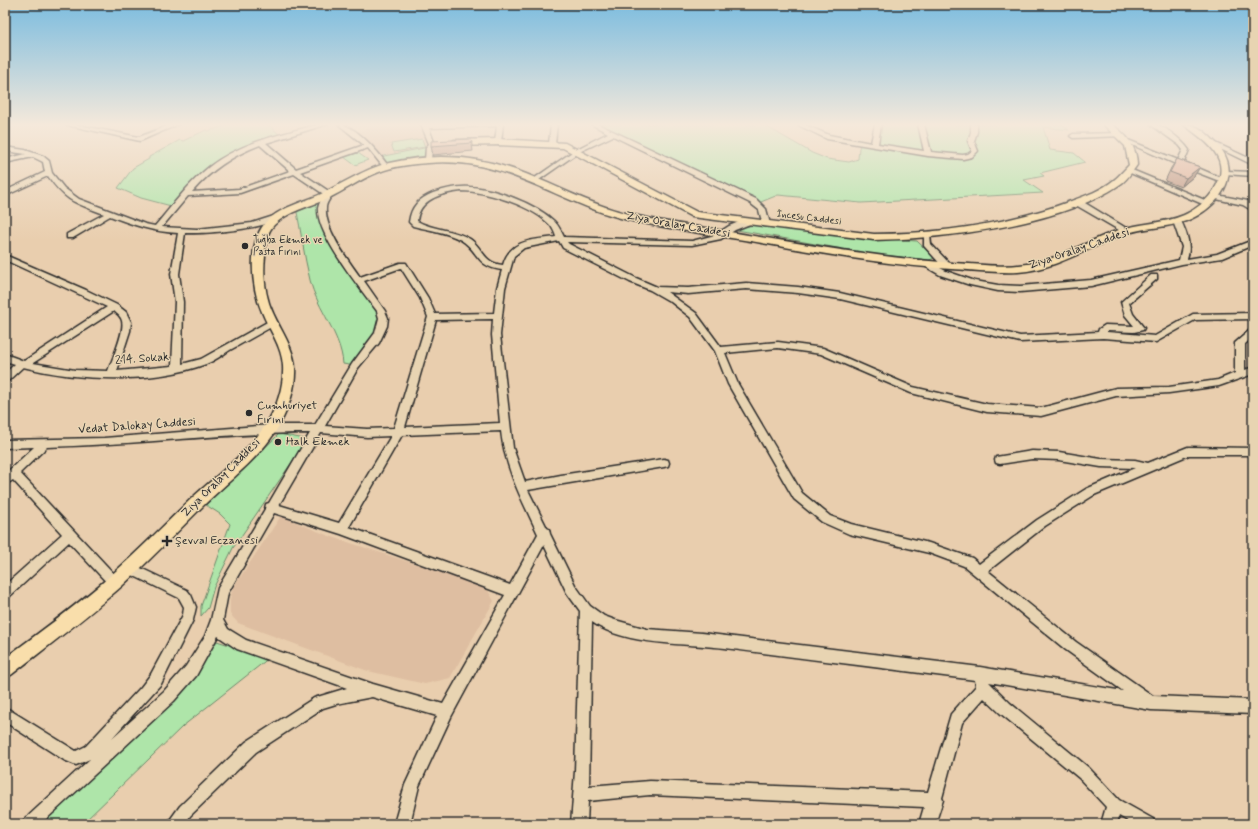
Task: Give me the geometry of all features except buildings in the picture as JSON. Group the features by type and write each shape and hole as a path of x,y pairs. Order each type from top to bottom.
{"main road":[{"name":"Ziya Oralay Caddesi","path":"5,669 130,568 223,479 270,429 280,410 289,370 281,340 263,302 260,242 268,225 280,216 329,194 362,175 386,167 412,163"},
{"name":"Ziya Oralay Caddesi","path":"483,163 534,181 596,208 656,223 726,233 865,257 947,266 1006,269 1038,266 1127,231 1177,221 1194,214 1212,200 1226,177"},
{"name":"İncesu Caddesi","path":"599,163 671,204 695,215 874,237 896,238 927,236 992,225 1077,202 1112,186 1122,179 1130,170"},
{"path":"1130,170 1132,163"},
{"path":"1224,163 1226,177"},
{"path":"656,223 665,216 671,204"}],"street":[{"path":"47,163 50,173 61,190 68,196 89,208 156,229 182,231 240,227 256,224 280,216"},
{"path":"156,229 187,194 212,168 220,163"},
{"path":"30,824 169,696 191,671 210,639 217,620 222,592 270,507 319,429 355,366 376,340 383,323 383,315 381,311 336,246 324,219 322,209 329,194 295,172 284,163"},
{"path":"187,194 240,191 321,163"},
{"path":"383,163 386,167"},
{"path":"534,181 561,163"},
{"path":"674,163 753,201 762,209 766,224"},
{"path":"1177,163 1226,177 1253,174"},
{"path":"1130,170 1212,200 1245,203 1253,209"},
{"path":"5,194 50,173"},
{"path":"506,268 496,268 488,265 483,261 475,248 463,238 416,224 413,222 414,212 423,200 441,192 460,188 481,189 535,210 556,226 559,230 560,239 566,246 633,280 653,288 674,300 693,315 719,350 733,384 798,496 826,518 849,529 929,548 968,562 1071,646 1151,703"},
{"path":"1077,202 1127,231"},
{"path":"70,236 109,214"},
{"path":"1177,221 1184,237 1187,253 1182,262"},
{"path":"747,222 732,228 726,233 707,240 678,244 560,239 543,240 521,246 510,255 496,316 496,335 504,401 505,427 514,468 522,487 545,532 571,590 586,610 600,620 614,626 647,635 709,640 981,681 1151,703 1253,706"},
{"path":"240,227 254,229 262,235"},
{"path":"177,368 179,302 175,274 176,260 182,231"},
{"path":"927,236 927,244 947,266"},
{"path":"925,264 943,273 973,283 1012,289 1091,283 1182,262 1219,256 1253,242"},
{"path":"5,257 114,307 123,314 127,322 112,374"},
{"path":"342,529 398,433 432,317 424,298 404,265 360,280"},
{"path":"1103,335 1102,331 1106,328 1134,330 1140,328 1130,314 1125,302 1154,277"},
{"path":"653,288 688,291 746,286 769,286 840,296 1020,339 1103,335 1156,339 1193,317 1253,316"},
{"path":"5,379 23,364 114,307"},
{"path":"432,317 496,316"},
{"name":"214. Sokak","path":"5,357 23,364 75,373 112,374 177,368 204,361 272,323"},
{"path":"1240,375 1240,343 1253,332"},
{"path":"719,350 778,345 823,352 911,390 987,408 1041,412 1116,392 1169,390 1219,383 1253,370"},
{"name":"Vedat Dalokay Caddesi","path":"5,444 104,442 270,429 319,429 367,433 398,433 505,427"},
{"path":"44,444 9,477 70,534 114,582"},
{"path":"979,571 1068,505 1090,492 1188,451 1252,452"},
{"path":"1000,460 1032,455 1059,456 1108,463 1134,464 1150,468"},
{"path":"522,487 561,479 664,463"},
{"path":"270,507 342,529 513,592"},
{"path":"402,824 412,785 446,712 545,532"},
{"path":"5,594 70,534"},
{"path":"5,714 76,758 91,751 146,692 164,666 189,616 190,607 183,594 130,568"},
{"path":"579,824 582,794 583,657 586,610"},
{"path":"217,620 223,633 242,645 372,690 446,712"},
{"path":"927,824 935,800 956,719 978,695 981,681"},
{"path":"981,681 1084,773 1114,806 1148,824"},
{"path":"175,824 186,811 251,747 319,703 336,697 372,690"},
{"path":"582,794 650,788 935,800"},
{"path":"1109,824 1114,806"}],"shaded area":[{"path":"281,516 329,536 486,587 494,601 450,678 425,684 368,671 238,623 230,614 230,599 233,588"}],"green space":[{"path":"142,163 221,163 175,207 141,198 118,188 133,168"},
{"path":"352,163 361,163 355,165"},
{"path":"383,163 412,163 386,167"},
{"path":"672,163 1082,163 1040,173 1044,176 1024,180 1043,193 861,203 778,195 756,204"},
{"path":"329,194 322,209 336,246 379,307 383,323 355,366 343,364 334,332 313,291 296,207"},
{"path":"754,225 849,237 917,241 935,258 929,260 871,254 737,230 737,228"},
{"path":"279,434 305,439 305,443 233,548 214,587 208,608 201,616 201,606 230,524 220,514 206,505"},
{"path":"217,641 269,658 183,726 82,824 34,824 187,681"}],"place":[{"name":"Tuğba Ekmek ve Pasta Fırını","path":"245,246"},
{"name":"Cumhuriyet Fırını","path":"249,413"},
{"name":"Halk Ekmek","path":"278,442"},
{"name":"Şevval Eczanesi","path":"167,541"}]}
